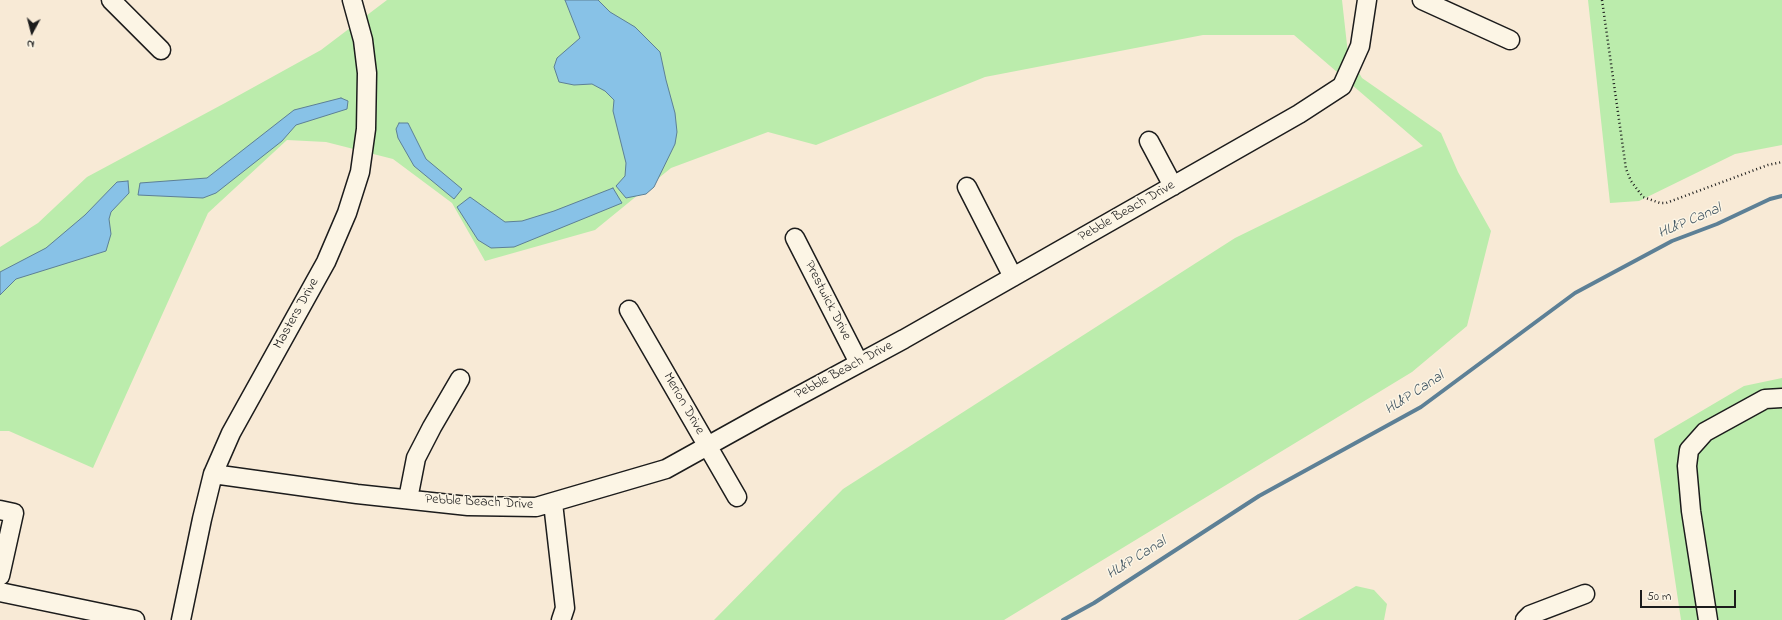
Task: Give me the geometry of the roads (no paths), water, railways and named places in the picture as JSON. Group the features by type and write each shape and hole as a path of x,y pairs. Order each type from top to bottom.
{"street":[{"path":"111,0 161,50"},
{"name":"Masters Drive","path":"181,620 213,474 231,433 326,262 348,213 360,172 366,129 367,74 363,40 352,0"},
{"name":"Pebble Beach Drive","path":"213,474 468,506 536,508 666,469 1013,277 1299,114 1342,86 1360,46 1367,0"},
{"path":"1422,0 1510,40"},
{"path":"1149,141 1173,186"},
{"path":"967,186 1013,277"},
{"name":"Prestwick Drive","path":"794,238 859,363"},
{"name":"Merion Drive","path":"629,310 737,497"},
{"path":"408,499 416,458 460,379"},
{"path":"1708,620 1691,511 1687,466 1689,450 1705,432 1765,400 1782,398"},
{"path":"553,503 565,608 560,620"},
{"path":"0,510 14,513 0,576"},
{"path":"0,592 134,620"},
{"path":"1525,620 1530,615 1585,594"}],"water":[{"path":"565,0 598,0 610,12 635,27 660,52 675,113 677,132 675,144 654,187 646,194 626,198 616,186 625,176 626,163 613,111 614,100 605,91 592,84 574,85 559,82 554,67 557,58 580,38"},
{"path":"341,98 348,101 347,109 296,125 282,141 216,193 203,198 138,195 140,183 207,178 294,110"},
{"path":"399,123 408,123 426,159 462,189 454,199 414,166 398,138 396,129"},
{"path":"128,181 129,193 111,212 109,219 111,234 106,251 16,279 0,295 0,272 46,248 85,215 117,182"},
{"path":"613,188 622,203 514,247 491,248 478,240 457,207 470,197 505,222 522,221 554,211"}],"waterway":[{"name":"HL&P Canal","path":"1063,620 1094,603 1259,496 1421,407 1575,293 1672,241 1717,224 1770,199 1782,196"}]}
